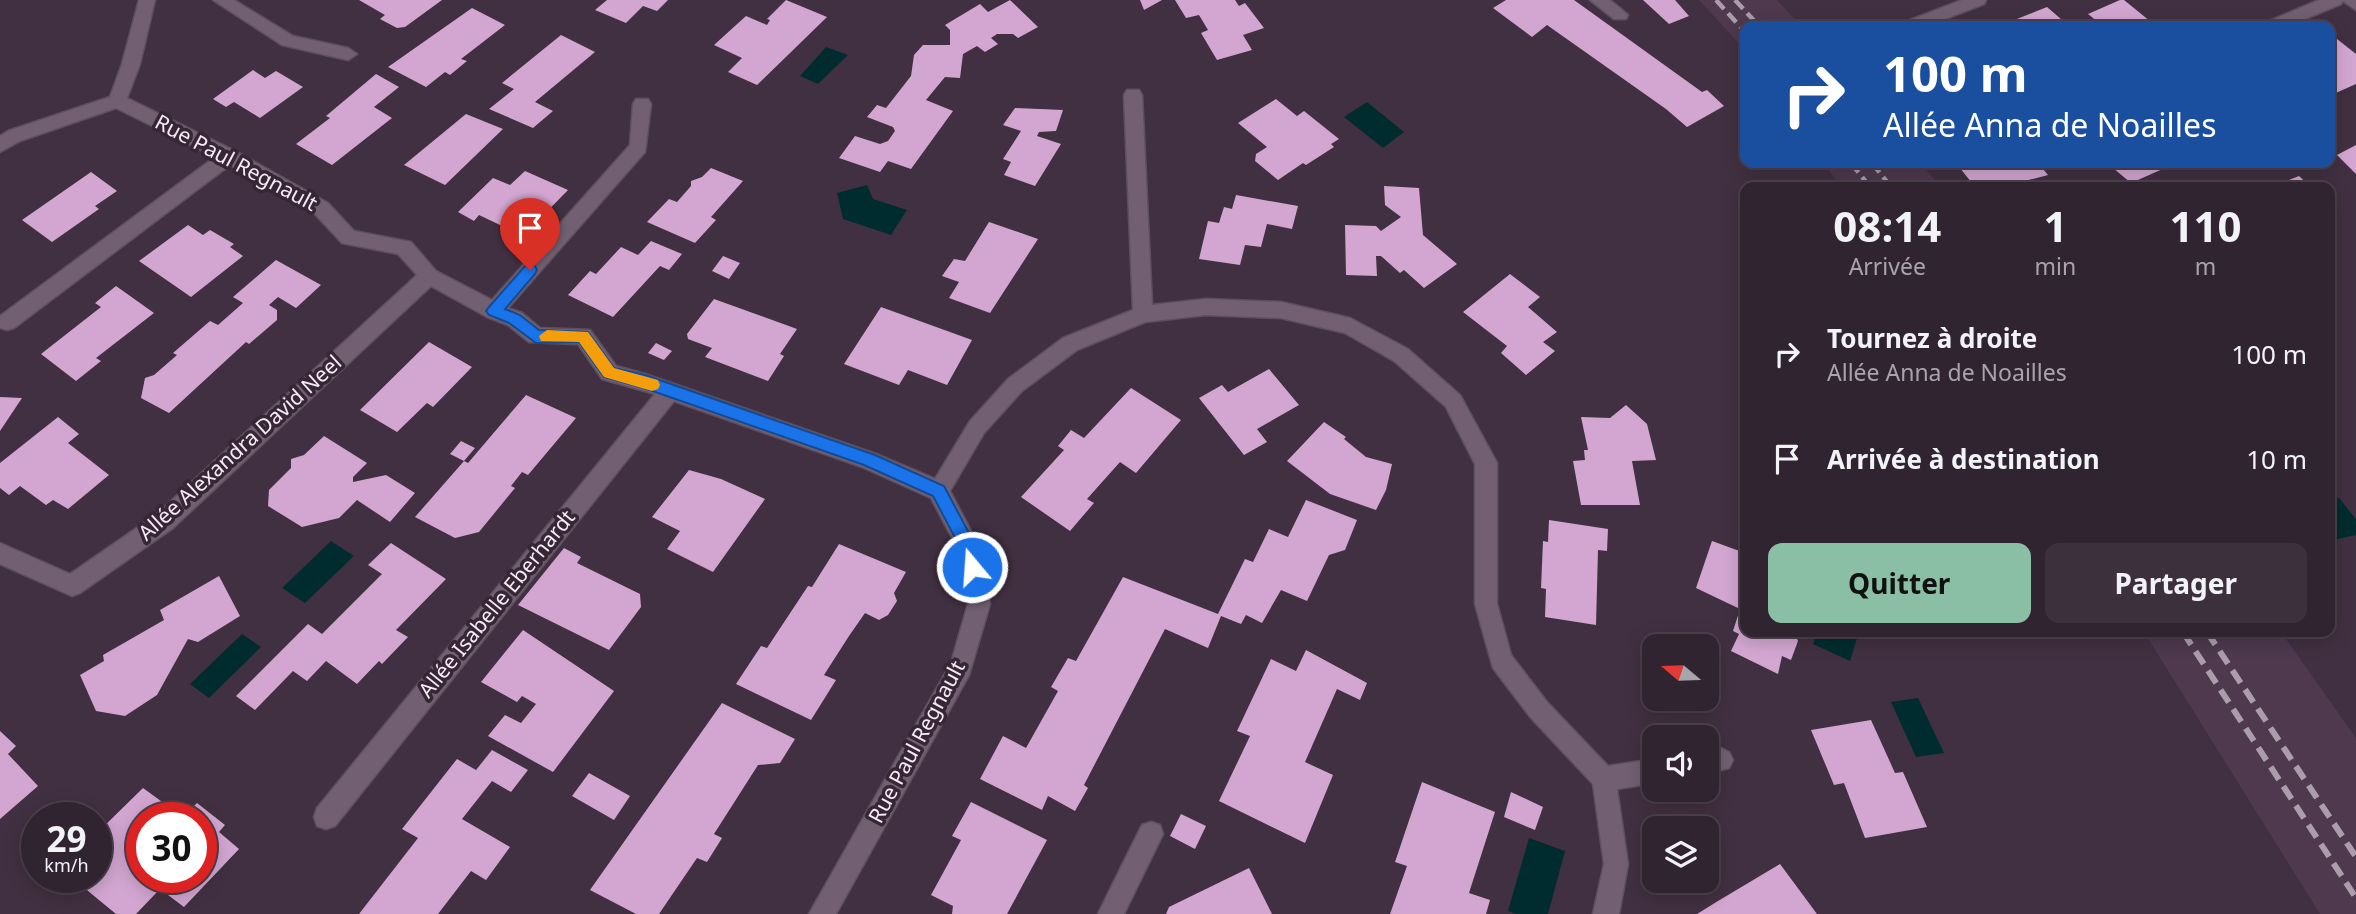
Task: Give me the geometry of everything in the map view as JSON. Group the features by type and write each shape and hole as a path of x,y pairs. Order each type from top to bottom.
{"street":[{"path":"5,137 117,101 131,64 148,0"},
{"path":"221,0 288,41 348,54"},
{"path":"1598,0 1620,15"},
{"path":"1924,21 1978,0"},
{"path":"2285,21 2335,0"},
{"path":"2351,0 2356,4"},
{"path":"1133,94 1143,314"},
{"name":"Rue Paul Regnault","path":"117,101 229,156 321,208 349,238 404,247 429,276 494,311 515,319 536,337 583,336 609,373 645,382 869,460 939,491 969,548 979,604 961,667 822,914"},
{"path":"494,311 639,147 642,104"},
{"path":"7,322 229,156"},
{"name":"Allée Alexandra David Neel","path":"0,553 72,586 165,521 429,276"},
{"path":"939,491 976,427 1015,385 1070,344 1143,314 1206,307 1281,310 1350,326 1401,355 1453,401 1486,463 1486,604 1501,660 1539,710 1604,779 1616,864 1606,914"},
{"name":"Allée Isabelle Eberhardt","path":"326,817 669,392"},
{"path":"1604,779 1642,773"},
{"path":"1111,914 1150,834"}],"shaded area":[{"path":"1699,0 1777,0 1796,21 1740,21 1740,45"},
{"path":"826,47 848,55 818,84 800,76"},
{"path":"1367,102 1404,132 1383,148 1344,117"},
{"path":"1828,168 1924,168 1937,182 1837,182"},
{"path":"867,185 873,199 907,210 891,235 843,219 837,193"},
{"path":"2339,498 2356,519 2356,535 2335,540 2335,499"},
{"path":"331,541 354,556 305,603 282,588"},
{"path":"242,634 261,647 209,698 190,684"},
{"path":"1815,637 1857,637 1850,661 1813,644"},
{"path":"2147,637 2285,637 2356,738 2356,914 2320,914"},
{"path":"1918,698 1944,753 1916,757 1891,702"},
{"path":"1529,838 1565,851 1548,914 1516,914 1508,911"}],"building":[{"path":"359,0 442,0 405,27 397,28 380,19 385,15"},
{"path":"607,0 668,0 657,11 643,6 626,23 595,10"},
{"path":"786,0 827,17 757,85 728,72 742,58 714,45 746,16 767,25 770,20 767,19"},
{"path":"1010,0 1038,27 1018,38 1013,34 997,34 991,38 998,44 985,52 977,46 963,54 960,78 945,77 926,100 953,111 911,169 888,161 880,172 839,158 855,136 880,144 888,141 895,131 893,127 867,117 877,105 886,108 911,76 914,55 923,45 950,45 950,30 945,25 980,4 988,12"},
{"path":"1140,0 1162,0 1144,10"},
{"path":"1175,0 1235,0 1239,6 1245,3 1264,28 1243,35 1252,50 1217,60 1201,33 1208,30 1199,15 1186,18"},
{"path":"1506,0 1574,0 1702,92 1707,90 1724,106 1687,127 1666,109 1547,25 1532,37 1493,8"},
{"path":"1643,0 1675,0 1689,16 1669,24"},
{"path":"2124,0 2150,21 2097,21 2088,14"},
{"path":"2047,7 2063,21 2012,21"},
{"path":"472,8 505,25 461,59 467,61 450,75 445,72 426,87 388,67"},
{"path":"561,35 595,52 535,102 553,111 533,128 489,109 514,89 502,83"},
{"path":"2335,40 2356,54 2356,84 2335,93"},
{"path":"253,70 265,78 276,71 303,87 260,118 234,102 226,107 213,99"},
{"path":"376,74 399,87 374,107 392,118 332,165 296,144 330,118 326,116"},
{"path":"1276,99 1297,116 1304,111 1339,139 1331,144 1334,147 1278,180 1255,161 1256,154 1267,147 1238,123"},
{"path":"1015,108 1063,110 1056,131 1039,132 1037,136 1061,144 1035,186 1004,175 1011,162 1003,159 1021,131 1003,125"},
{"path":"466,114 503,129 445,185 404,165"},
{"path":"2356,145 2356,174 2337,155"},
{"path":"711,168 743,181 711,217 716,220 695,243 647,222 669,199 677,202 691,186 691,181 702,177"},
{"path":"1960,168 2042,168 2048,175 2021,182 1971,182"},
{"path":"2113,168 2165,168 2133,182"},
{"path":"525,171 568,190 523,236 479,215 474,221 458,212 493,178 510,185"},
{"path":"91,172 117,191 95,206 99,209 52,242 22,220"},
{"path":"2299,176 2306,182 2291,182 2289,180"},
{"path":"1384,186 1419,188 1423,235 1457,264 1424,288 1404,270 1400,273 1381,256 1376,256 1377,276 1346,275 1345,225 1376,226 1381,231 1401,217 1385,205"},
{"path":"1236,195 1298,206 1292,229 1267,224 1261,247 1245,245 1240,265 1199,259 1208,221 1219,223 1224,207 1232,209"},
{"path":"989,222 1038,239 990,313 949,298 959,282 942,276 954,259 965,261"},
{"path":"188,225 203,235 210,230 234,244 230,247 243,256 191,297 139,261"},
{"path":"651,241 682,254 669,270 660,266 613,317 568,295 590,271 596,274 621,247 638,255"},
{"path":"723,256 740,263 729,279 712,271"},
{"path":"276,260 321,285 296,308 278,297 269,305 277,310 277,320 249,344 246,342 169,413 141,398 145,378 154,375 177,355 173,353 210,321 218,325 243,303 233,297"},
{"path":"1510,274 1540,297 1528,307 1557,332 1543,342 1555,351 1526,375 1501,353 1507,346 1463,312"},
{"path":"116,286 154,313 96,358 101,361 76,381 41,354 101,307 95,303"},
{"path":"714,299 797,329 780,354 784,356 768,381 705,357 712,348 688,339 687,334"},
{"path":"881,307 972,340 947,385 908,370 899,385 844,364"},
{"path":"429,342 472,367 433,407 427,403 397,432 360,410"},
{"path":"656,343 672,351 664,360 648,353"},
{"path":"1269,369 1299,405 1257,429 1267,442 1244,455 1199,398 1222,385 1228,392"},
{"path":"1131,388 1181,420 1136,473 1120,462 1087,499 1094,503 1070,531 1021,497 1064,450 1058,446 1071,430 1084,438"},
{"path":"526,395 576,418 528,475 522,472 511,486 515,488 479,532 455,538 415,517 464,461 468,463"},
{"path":"0,397 22,398 0,431"},
{"path":"1626,405 1647,424 1656,460 1632,461 1640,505 1581,505 1573,461 1585,460 1584,450 1588,450 1581,417 1610,418"},
{"path":"58,417 79,434 68,443 109,475 68,509 53,500 46,505 20,486 9,495 0,488 0,463"},
{"path":"1324,422 1346,437 1344,439 1366,457 1392,464 1386,490 1376,510 1330,494 1287,461"},
{"path":"324,436 367,463 353,477 353,482 386,475 415,493 390,522 357,500 339,518 302,527 268,506 269,490 291,468 291,459 304,455"},
{"path":"461,441 475,448 464,461 450,454"},
{"path":"689,470 721,479 765,499 713,572 667,549 680,531 652,517"},
{"path":"1306,500 1357,520 1345,550 1329,555 1307,601 1281,590 1262,623 1246,615 1241,624 1221,616 1208,648 1165,629 1084,785 1088,788 1075,811 1048,796 1042,810 980,779 1003,736 1026,748 1058,691 1051,687 1068,658 1076,661 1123,577 1218,614 1245,559 1253,562 1269,529 1288,537"},
{"path":"1549,520 1608,529 1607,551 1598,550 1596,625 1545,617 1546,589 1541,588 1543,541 1548,542"},
{"path":"1712,541 1740,551 1740,609 1696,588"},
{"path":"391,543 446,579 396,630 408,637 382,664 379,661 357,684 326,661 307,681 293,671 255,710 236,696 308,624 322,634 382,574 368,565"},
{"path":"839,544 906,572 894,593 897,601 888,615 879,620 865,613 849,636 824,675 836,680 811,720 736,684 761,646 767,648 808,586 812,587"},
{"path":"564,548 581,557 577,563 640,594 641,607 609,650 518,605"},
{"path":"219,576 240,616 198,642 188,639 157,695 125,716 96,711 80,675 104,661 103,655 164,620 160,610"},
{"path":"1740,609 1740,637 1796,637 1798,641 1791,660 1782,656 1778,674 1731,651 1739,634 1733,631"},
{"path":"523,630 614,691 553,772 488,736 505,715 521,723 536,704 522,696 517,702 481,682"},
{"path":"1306,650 1367,683 1360,700 1337,689 1305,762 1333,775 1305,843 1219,801 1250,736 1237,731 1271,659 1296,671"},
{"path":"722,703 795,739 780,763 758,765 714,834 722,838 707,862 697,858 659,914 636,914 590,890"},
{"path":"1871,720 1895,773 1903,772 1927,827 1865,838 1844,783 1834,785 1811,730"},
{"path":"0,731 16,746 8,754 38,786 0,819"},
{"path":"492,750 528,770 511,792 492,781 462,819 510,847 486,880 471,871 438,914 359,914 418,838 402,829 457,759 476,770"},
{"path":"589,773 630,796 614,820 572,796"},
{"path":"1422,782 1495,812 1469,893 1490,900 1486,914 1390,914 1407,866 1395,862"},
{"path":"143,788 162,802 129,802"},
{"path":"1511,792 1543,807 1535,830 1504,817"},
{"path":"971,802 1047,840 1007,914 952,914 953,906 931,895 961,840 952,836"},
{"path":"126,805 126,893 156,893 136,914 116,914 90,893 112,893 112,818"},
{"path":"1181,814 1206,826 1195,849 1170,836"},
{"path":"217,819 225,825 219,832 239,849 217,872"},
{"path":"1780,864 1817,914 1697,914 1718,901"},
{"path":"1249,868 1272,914 1166,914 1169,907"},
{"path":"165,893 197,893 184,907"}],"railway":[{"path":"1716,0 1740,26"},
{"path":"1735,0 1754,21"},
{"path":"1855,168 1866,182"},
{"path":"1876,168 1887,182"},
{"path":"2186,637 2356,898"},
{"path":"2210,637 2356,857"}],"slow traffic":[{"path":"547,336 583,336 609,373 652,385"}],"route":[{"path":"530,270 494,311 515,319 536,337 583,336 609,373 645,382 869,460 939,491 969,548 972,567"}]}
